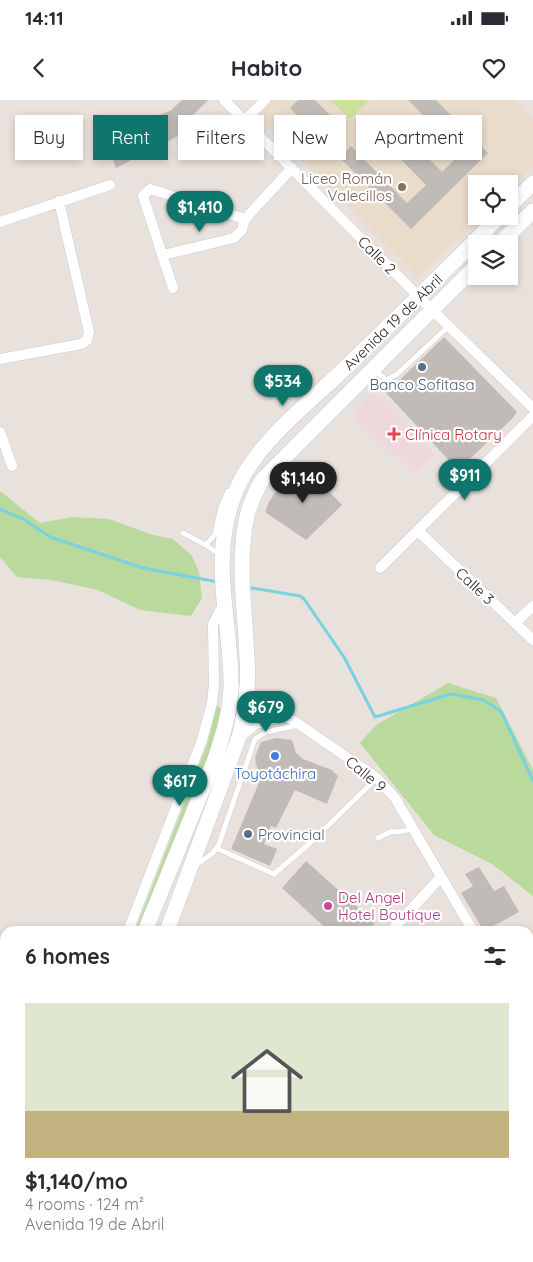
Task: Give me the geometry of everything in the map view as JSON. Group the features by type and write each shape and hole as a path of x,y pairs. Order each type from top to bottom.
{"main road":[{"path":"518,198 533,183"},
{"path":"508,235 533,211"},
{"name":"Avenida 19 de Abril","path":"147,926 214,762 224,729 231,686 224,602 223,557 225,532 238,478 280,430 491,225"},
{"name":"Avenida 19 de Abril","path":"170,926 240,734 245,714 248,690 248,658 243,542 247,516 254,497 262,480 468,274"},
{"path":"240,734 254,722 283,714"}],"street":[{"name":"Calle 2","path":"224,100 238,115"},
{"path":"250,115 265,100"},
{"name":"Calle 2","path":"264,141 432,310 533,408"},
{"path":"163,255 234,238 242,230 244,219 292,168"},
{"path":"0,222 110,185"},
{"path":"174,288 143,196 150,189 244,219"},
{"path":"0,359 81,344 87,340 89,332 59,201"},
{"path":"380,568 533,416"},
{"path":"0,432 12,466"},
{"name":"Calle 3","path":"418,531 533,640"},
{"path":"130,926 202,740 212,703 214,684 213,624 224,602"},
{"path":"515,624 533,606"},
{"name":"Calle 9","path":"231,686 248,690 377,778 395,798 468,926"},
{"path":"396,926 441,877"}],"lane":[{"path":"373,369 386,380 396,376 449,326"},
{"path":"206,546 215,534 221,507 231,487"},
{"path":"183,534 223,557"},
{"path":"192,868 213,852 219,844 255,739 266,732 300,725"},
{"path":"216,848 274,874 310,843 377,778"},
{"path":"378,838 390,832 413,828"}],"shaded area":[{"name":"Liceo Román Valecillos","path":"271,100 512,100 533,120 533,167 518,181 518,175 468,175 468,225 473,225 418,278 301,160 346,160 346,115 274,115 274,133 264,123 264,115 256,115"},
{"name":"Clínica Rotary","path":"373,393 435,455 415,474 352,413"}],"green space":[{"path":"330,100 369,100 350,119"},
{"path":"0,491 40,523 72,517 109,519 153,535 173,539 192,556 199,572 202,598 191,616 140,610 98,590 51,580 17,577 0,557"},
{"path":"448,683 496,698 533,770 533,896 492,864 434,835 360,743 376,725"},
{"path":"217,706 222,709 213,744 142,926 137,926 207,745"}],"building":[{"path":"182,100 208,100 193,115 178,115 178,136 168,141 168,115 159,115 170,111"},
{"path":"298,100 315,100 330,115 297,115 290,108"},
{"path":"408,100 436,100 451,115 423,115"},
{"path":"351,146 356,151 356,160 365,160 407,203 426,185 401,160 430,160 442,172 454,160 481,160 411,229 342,160 346,160 346,151"},
{"path":"482,147 488,153 482,159"},
{"path":"113,160 132,160 116,168"},
{"path":"444,337 517,412 458,470 386,393"},
{"path":"302,464 342,505 306,540 265,512 275,493"},
{"path":"276,738 292,740 296,753 303,759 332,770 338,776 327,804 295,790 276,828 271,826 264,844 277,849 270,866 231,849 261,778 255,757 261,742"},
{"name":"Del Angel Hotel Boutique","path":"306,861 375,923 372,926 324,926 282,888"},
{"path":"479,867 494,891 504,886 519,912 493,926 481,926 461,893 473,886 465,874"}],"waterway":[{"path":"0,509 25,520 50,537 143,568 218,582"},
{"path":"252,588 300,596 304,599 344,657 375,717 451,694 483,700 501,711 533,781"}],"place":[{"name":"Liceo Román Valecillos","path":"402,187"},
{"name":"Banco Sofitasa","path":"422,367"},
{"name":"Clínica Rotary","path":"394,434"},
{"name":"Toyotáchira","path":"275,756"},
{"name":"Provincial","path":"248,834"},
{"name":"Del Angel Hotel Boutique","path":"328,906"}]}
